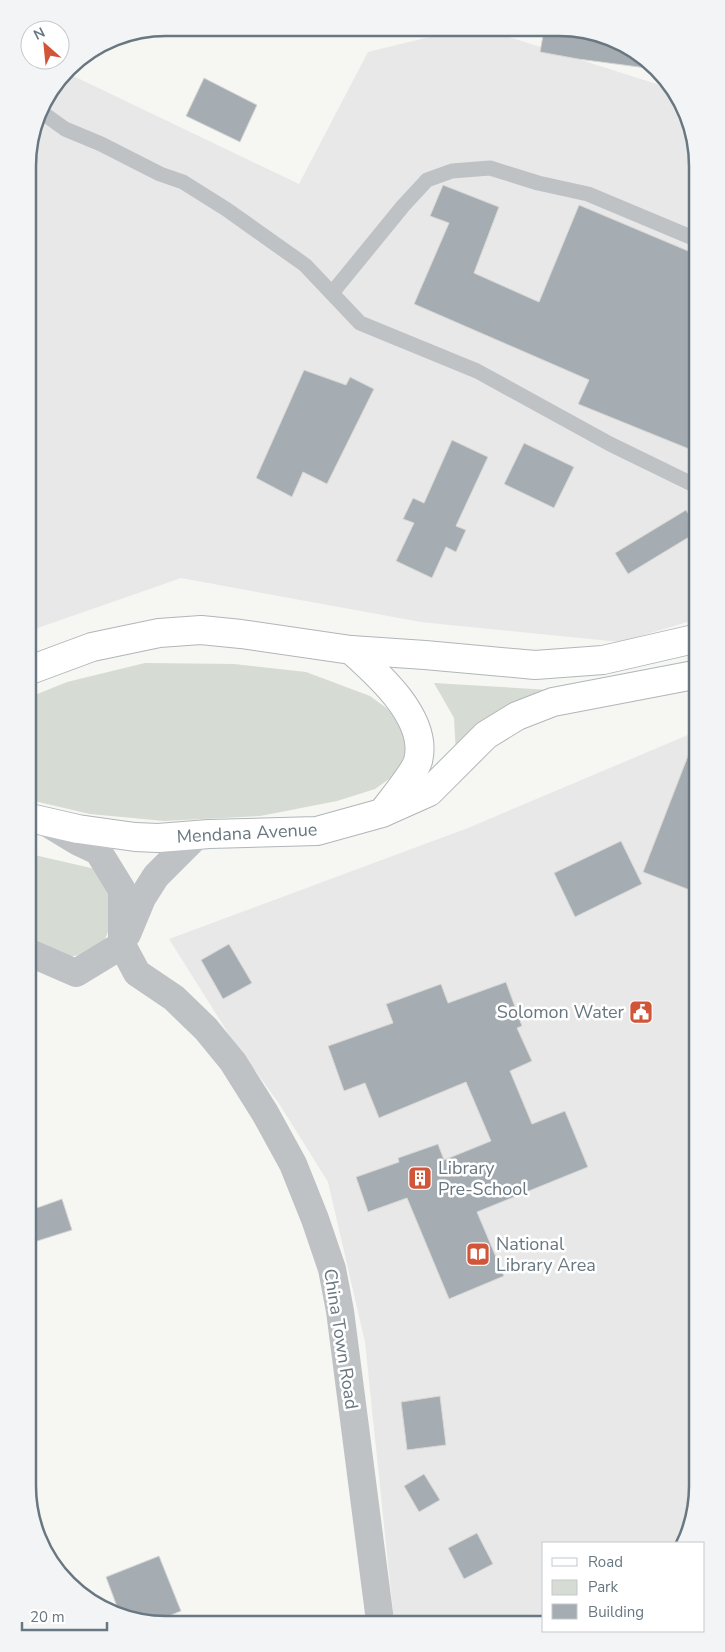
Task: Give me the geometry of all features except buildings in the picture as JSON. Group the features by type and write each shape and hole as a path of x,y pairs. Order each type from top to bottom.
{"main road":[{"path":"37,668 92,647 159,633 201,630 351,650 425,654 535,665 603,660 689,640"},
{"path":"351,650 379,676 409,714 420,740 418,762 382,813"},
{"name":"Mendana Avenue","path":"38,820 78,829 135,837 158,838 317,831 382,813 429,792 486,734 517,716 553,702 689,676"}],"street":[{"path":"38,820 98,852 122,890 122,945"},
{"path":"36,956 76,973 122,945 142,898 156,876 196,835"},
{"name":"China Town Road","path":"122,945 137,973 174,998 206,1029 233,1062 265,1113 293,1164 315,1219 332,1269 340,1311 379,1616"}],"lane":[{"path":"47,116 65,129 101,144 160,174 183,182 226,209 305,265 360,323 477,372 610,444 689,482"},
{"path":"332,293 403,206 427,180 452,170 490,168 538,183 588,194 689,236"}],"shaded area":[{"path":"433,36 506,36 660,85 671,102 679,117 684,133 689,167 689,622 620,642 421,622 181,578 37,628 37,158 41,133 54,101 63,87 74,76 299,184 368,52"},
{"path":"689,735 688,1494 684,1519 675,1542 542,1542 542,1616 393,1616 365,1342 328,1182 280,1105 230,1036 169,939 468,828"}],"green space":[{"path":"145,663 234,664 306,672 370,696 396,715 405,736 406,753 396,774 375,789 337,801 260,816 164,821 90,814 37,802 37,694 67,682"},
{"path":"434,683 550,690 456,754 454,718"},
{"path":"36,855 91,868 106,876 115,916 102,946 88,954 66,957 36,945"}],"place":[{"name":"Solomon Water","path":"641,1012"},
{"name":"Library Pre-School","path":"420,1178"},
{"name":"National Library Area","path":"478,1254"}]}
